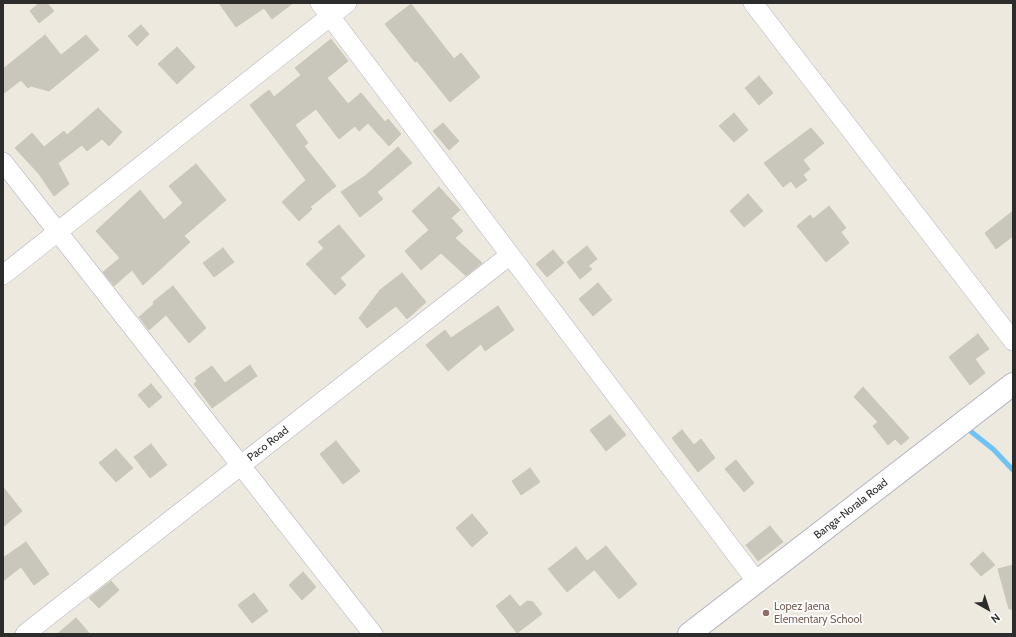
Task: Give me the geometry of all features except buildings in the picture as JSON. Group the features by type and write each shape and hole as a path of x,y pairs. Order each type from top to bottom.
{"main road":[{"name":"Banga-Norala Road","path":"689,634 1013,384"}],"street":[{"path":"3,275 58,234 325,10 347,3"},
{"path":"753,3 1013,341"},
{"path":"325,10 757,582"},
{"path":"3,162 372,634"},
{"name":"Paco Road","path":"25,634 510,255"}],"waterway":[{"path":"969,430 993,449 1013,470"}],"place":[{"name":"Lopez Jaena Elementary School","path":"766,613"}]}
